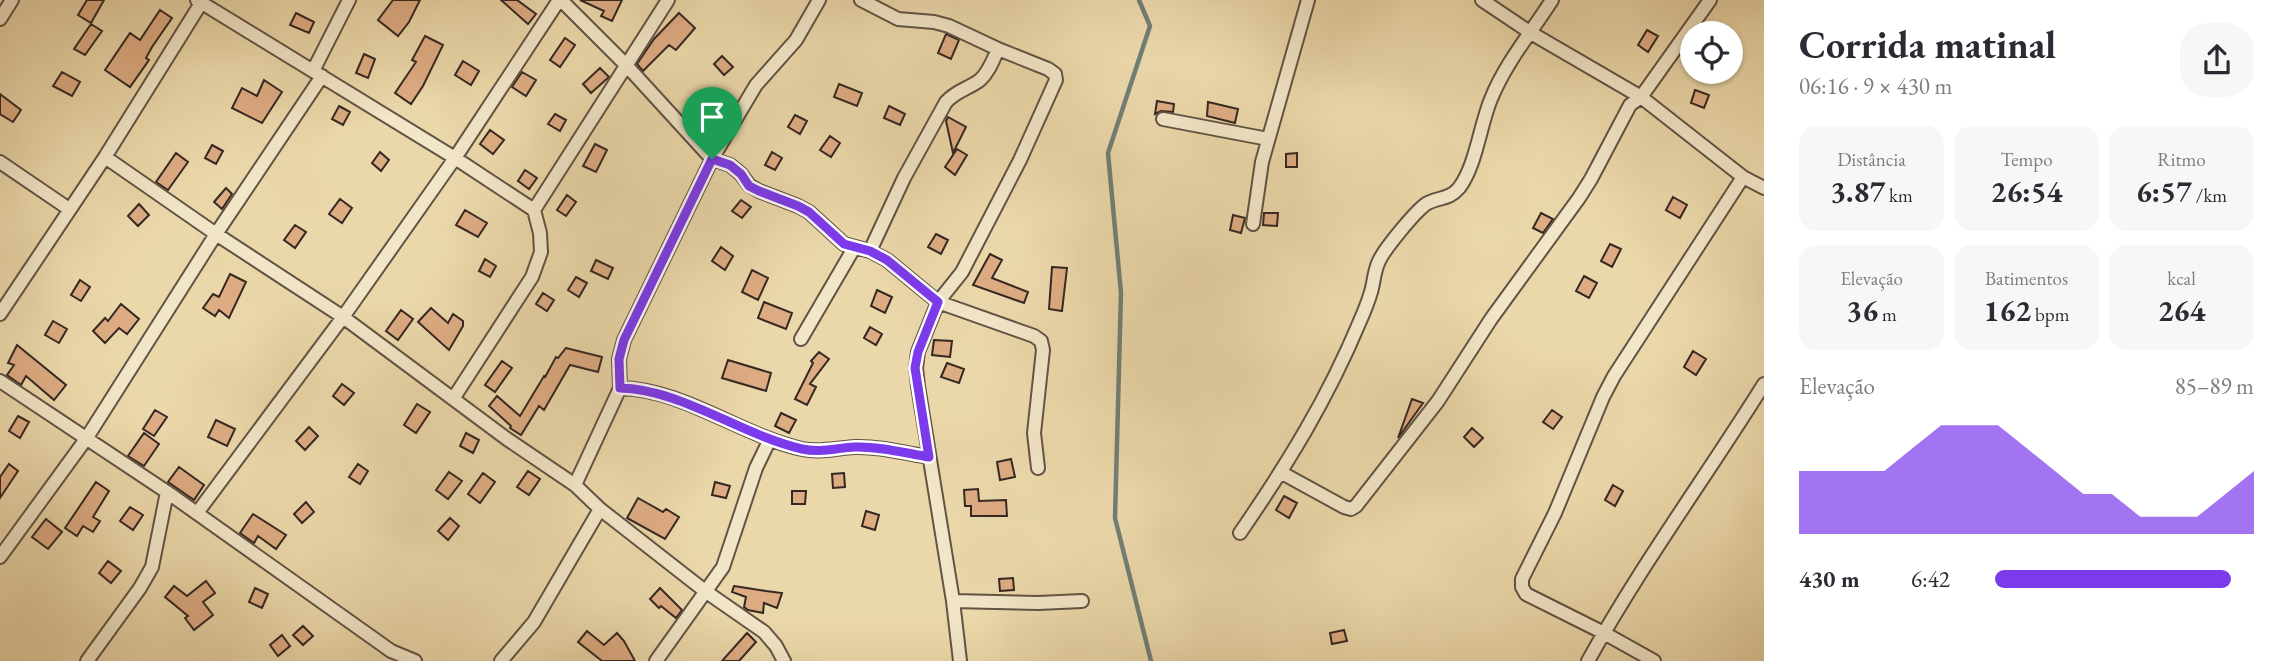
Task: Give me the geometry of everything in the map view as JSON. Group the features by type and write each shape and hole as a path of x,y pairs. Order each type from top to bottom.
{"street":[{"path":"0,19 12,0"},
{"path":"0,558 86,439 317,74 349,0"},
{"path":"197,513 343,317 455,158 560,0 626,65 712,159 730,165 741,174 749,186 809,212 844,244 870,251 887,260 938,302 1034,336 1041,341 1043,350 1034,433 1038,468"},
{"path":"534,210 668,0"},
{"path":"575,485 620,388 619,359 624,340 712,159 756,85 796,40 818,0"},
{"path":"861,0 898,19 948,26 1048,69 1055,74 1056,80 1020,160 962,272 938,302 918,352 915,368 953,601 960,661"},
{"path":"1253,224 1262,162 1308,0"},
{"path":"1482,0 1531,33 1641,97 1743,177 1764,188"},
{"path":"1240,533 1282,473 1318,411 1372,290 1379,261 1392,240 1427,204 1451,196 1460,186 1469,168 1492,97 1522,41 1531,33 1552,0"},
{"path":"1282,473 1344,508 1351,509 1356,506 1438,401 1492,319 1579,198 1630,105 1641,97 1710,0"},
{"path":"0,314 105,157 200,1 455,158 534,210 540,233 541,252 532,276 453,399"},
{"path":"870,251 904,178 946,102 954,93 985,75 998,49"},
{"path":"1163,119 1268,139"},
{"path":"105,157 343,317 507,439 575,485 600,509 705,591 764,632 784,661"},
{"path":"0,162 69,209"},
{"path":"1654,661 1526,594 1522,579 1555,513 1614,376 1743,177"},
{"path":"802,339 853,248"},
{"path":"0,381 167,492 384,646 415,661"},
{"path":"1588,661 1635,579 1724,449 1764,384"},
{"path":"620,388 652,391 800,449 819,452 854,447 929,457"},
{"path":"656,661 723,567 756,468 770,439"},
{"path":"87,661 140,588 152,566 167,492"},
{"path":"501,661 534,622 600,509"},
{"path":"953,601 1082,601"}],"building":[{"path":"87,0 104,0 91,23 78,15"},
{"path":"393,0 420,0 398,36 378,20"},
{"path":"501,0 517,0 536,14 528,24"},
{"path":"580,0 622,0 612,21 601,16 604,11"},
{"path":"160,10 172,18 152,47 146,58 149,60 130,87 105,70 130,33 140,40"},
{"path":"296,13 314,22 309,33 290,25"},
{"path":"679,13 695,28 676,50 669,45 643,71 637,64 654,39"},
{"path":"91,24 102,31 85,55 74,49"},
{"path":"1647,30 1658,36 1648,52 1638,45"},
{"path":"946,34 959,40 951,59 938,53"},
{"path":"425,36 443,45 411,104 395,93 416,62 412,60"},
{"path":"565,38 575,45 560,67 550,60"},
{"path":"364,54 375,59 368,78 356,73"},
{"path":"722,56 733,67 724,75 714,64"},
{"path":"463,61 479,71 471,85 455,75"},
{"path":"600,68 609,77 591,93 583,84"},
{"path":"62,72 80,82 72,96 53,86"},
{"path":"522,72 536,80 526,96 512,87"},
{"path":"264,80 282,92 262,123 232,108 242,88 257,96"},
{"path":"839,84 862,93 857,106 834,97"},
{"path":"1695,90 1709,95 1704,108 1691,103"},
{"path":"0,94 21,110 13,122 0,114"},
{"path":"716,99 726,105 707,140 698,131"},
{"path":"1157,101 1174,104 1173,112 1161,111 1155,114"},
{"path":"1208,102 1238,109 1235,123 1207,116"},
{"path":"339,106 350,112 343,125 332,119"},
{"path":"889,106 905,114 900,125 884,118"},
{"path":"555,114 566,120 560,131 548,124"},
{"path":"795,115 807,121 800,134 788,127"},
{"path":"948,117 966,127 953,153 946,121"},
{"path":"490,130 504,140 493,154 480,144"},
{"path":"830,136 840,143 831,157 820,150"},
{"path":"595,144 607,150 596,172 583,166"},
{"path":"212,145 223,151 216,164 205,158"},
{"path":"957,149 967,155 955,175 945,167"},
{"path":"380,152 389,160 381,171 372,163"},
{"path":"772,152 782,158 775,170 765,165"},
{"path":"176,153 188,162 168,190 156,182"},
{"path":"1297,153 1297,167 1286,167 1286,154"},
{"path":"525,170 537,178 529,189 518,181"},
{"path":"226,188 232,194 222,209 214,202"},
{"path":"567,195 576,202 566,216 557,210"},
{"path":"1673,197 1687,205 1680,218 1666,210"},
{"path":"340,199 352,208 342,223 329,214"},
{"path":"741,200 751,207 742,218 732,211"},
{"path":"139,204 149,215 138,226 128,216"},
{"path":"465,210 487,223 478,237 456,225"},
{"path":"1264,213 1278,213 1277,226 1263,225"},
{"path":"1541,213 1553,219 1543,233 1533,228"},
{"path":"1233,215 1245,218 1241,233 1230,230"},
{"path":"295,225 306,232 295,248 284,240"},
{"path":"936,234 948,240 941,254 928,247"},
{"path":"1610,244 1621,249 1612,267 1601,261"},
{"path":"721,247 733,256 725,270 712,261"},
{"path":"990,254 1002,260 992,278 1028,292 1024,303 973,285"},
{"path":"485,259 496,266 490,277 479,271"},
{"path":"596,260 613,268 608,279 591,271"},
{"path":"1052,267 1067,268 1062,311 1049,309"},
{"path":"752,270 768,278 758,300 742,292"},
{"path":"230,274 246,282 229,318 219,310 215,316 203,308 213,294 219,297"},
{"path":"1584,276 1597,283 1589,298 1576,291"},
{"path":"576,277 587,283 579,297 568,290"},
{"path":"80,280 90,287 81,301 71,295"},
{"path":"877,290 892,297 885,313 871,306"},
{"path":"543,293 554,300 547,311 536,304"},
{"path":"764,302 792,313 786,329 758,318"},
{"path":"121,304 139,319 127,334 119,328 105,343 93,331 105,318 108,321"},
{"path":"431,308 448,323 453,314 463,321 463,326 449,350 418,322"},
{"path":"401,310 413,319 398,340 386,331"},
{"path":"53,321 67,329 59,343 45,335"},
{"path":"870,327 882,334 876,345 864,338"},
{"path":"934,340 952,341 950,357 932,355"},
{"path":"17,345 66,385 54,400 26,376 21,385 7,375 14,365 8,363"},
{"path":"566,348 602,357 598,372 570,365 544,410 539,406 521,435 510,428 511,426 489,406 497,396 520,416 556,357"},
{"path":"1693,351 1706,359 1696,375 1684,367"},
{"path":"819,352 829,359 810,384 816,387 807,405 795,399 813,363 811,361"},
{"path":"728,360 771,373 766,391 722,378"},
{"path":"502,361 512,368 495,392 485,385"},
{"path":"947,363 964,369 959,383 941,377"},
{"path":"342,384 354,393 344,405 333,396"},
{"path":"1412,399 1423,403 1398,438"},
{"path":"417,404 430,412 416,433 404,425"},
{"path":"155,410 167,417 154,436 143,429"},
{"path":"1552,410 1562,417 1553,429 1543,422"},
{"path":"781,413 796,420 789,433 775,426"},
{"path":"18,416 29,422 20,438 9,431"},
{"path":"216,420 235,429 227,446 208,437"},
{"path":"309,427 318,436 305,450 296,441"},
{"path":"1472,428 1483,438 1474,447 1464,437"},
{"path":"144,433 159,444 144,466 128,456"},
{"path":"466,433 479,440 473,453 460,446"},
{"path":"1011,459 1015,477 1000,480 997,462"},
{"path":"9,464 18,471 0,498 0,477"},
{"path":"358,464 368,471 360,484 349,477"},
{"path":"179,467 204,485 194,500 168,482"},
{"path":"528,471 540,479 529,495 517,487"},
{"path":"449,472 462,481 448,499 436,490"},
{"path":"483,473 495,482 480,503 468,494"},
{"path":"844,473 845,487 833,488 832,474"},
{"path":"96,482 109,491 93,517 100,521 93,532 83,526 77,536 65,528"},
{"path":"715,482 730,486 726,498 712,495"},
{"path":"1613,485 1623,491 1615,506 1605,500"},
{"path":"978,489 979,501 1006,500 1007,516 971,516 971,506 965,506 964,490"},
{"path":"792,491 806,491 805,504 792,504"},
{"path":"1284,496 1297,503 1289,518 1276,510"},
{"path":"638,498 663,512 666,509 679,517 665,539 627,518"},
{"path":"306,502 314,512 302,523 294,514"},
{"path":"130,507 143,515 133,530 120,521"},
{"path":"866,511 879,515 875,530 862,526"},
{"path":"253,514 286,535 276,549 258,536 254,543 240,533"},
{"path":"450,518 459,526 448,540 438,531"},
{"path":"46,519 62,532 48,549 32,537"},
{"path":"108,561 121,571 111,583 99,573"},
{"path":"1013,578 1014,590 1000,591 999,579"},
{"path":"206,581 215,593 203,602 213,615 194,630 185,618 188,616 165,597 174,586 187,596"},
{"path":"734,586 782,593 777,608 764,603 763,613 744,607 746,597 732,592"},
{"path":"255,588 268,594 262,608 249,602"},
{"path":"660,588 682,610 676,618 650,599"},
{"path":"303,626 313,636 303,645 293,635"},
{"path":"1344,630 1347,641 1332,644 1330,633"},
{"path":"587,631 604,645 617,633 635,661 602,661 578,642"},
{"path":"747,633 756,642 739,661 722,661"},
{"path":"282,635 290,646 278,656 270,645"}],"waterway":[{"path":"1139,0 1150,26 1108,153 1121,293 1115,518 1151,661"}],"route":[{"path":"712,159 730,165 741,174 749,186 809,212 844,244 870,251 887,260 938,302 918,352 915,368 929,457 874,448 854,447 819,452 800,449 652,391 620,388 619,359 624,340 712,159"}]}
